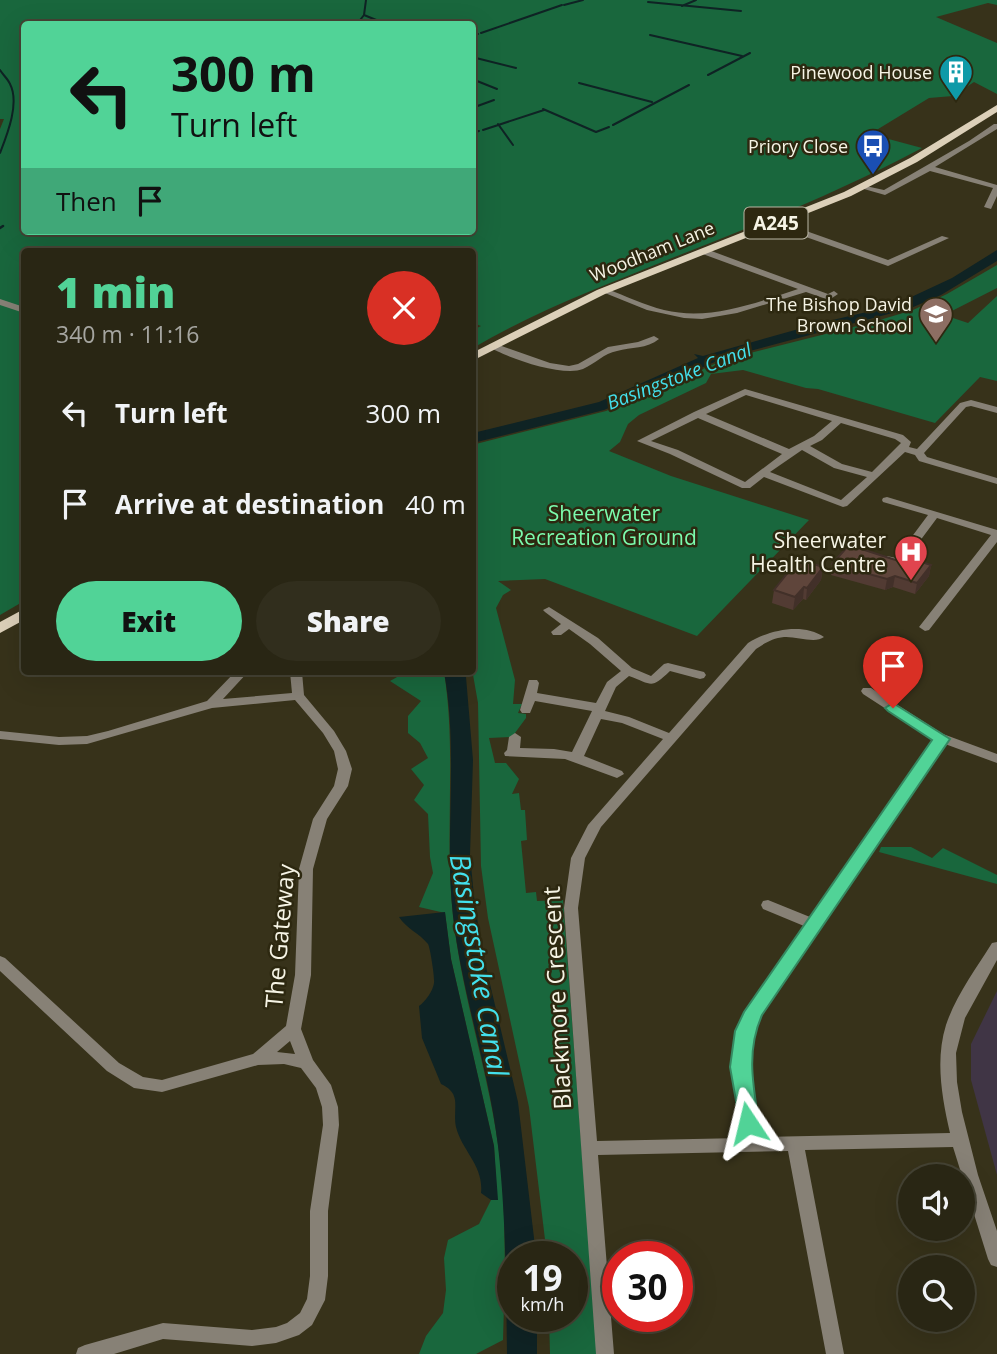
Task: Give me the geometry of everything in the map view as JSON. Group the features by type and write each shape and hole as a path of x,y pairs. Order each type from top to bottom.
{"main road":[{"name":"Woodham Lane","path":"476,356 604,291 861,187 951,139 997,108"},
{"path":"0,628 21,616"}],"street":[{"path":"861,187 885,192 972,144 997,126"},
{"path":"951,139 972,144"},
{"path":"929,168 997,188 988,208"},
{"path":"775,223 888,263 945,238"},
{"path":"703,251 829,297 834,294"},
{"path":"604,291 658,311 698,317 752,306 805,289"},
{"path":"0,302 21,309"},
{"path":"493,346 555,369 568,370 583,366 610,349 645,344 654,339"},
{"path":"763,473 843,504 903,448 906,442 903,439 745,392 642,441 674,452 746,485 789,453 818,438 839,420"},
{"path":"919,453 963,405 971,403 997,410"},
{"path":"697,414 789,453"},
{"path":"802,446 838,466 874,476"},
{"path":"903,448 919,453 923,459 997,481"},
{"path":"887,500 997,534 925,627"},
{"path":"879,557 898,563 935,514"},
{"path":"551,610 594,641 628,671 653,681 668,667 700,676"},
{"path":"557,632 569,624"},
{"name":"Blackmore Crescent","path":"605,1354 571,908 578,858 595,825 759,641 789,633 818,637"},
{"path":"577,756 611,685 628,671"},
{"path":"211,704 239,675"},
{"path":"0,735 43,740 87,740 211,704 298,696 296,675"},
{"path":"526,710 531,690 599,711 671,738"},
{"path":"867,691 940,738 997,759"},
{"name":"The Gateway","path":"85,1354 163,1331 252,1338 288,1332 306,1319 317,1300 318,1211 331,1125 330,1107 326,1092 306,1063 293,1029 303,975 306,870 310,850 320,819 341,786 345,769 340,751 328,731 298,696"},
{"path":"515,737 511,753 554,751 577,756 617,774"},
{"path":"752,1145 740,1078 745,1031 754,1012 940,738"},
{"path":"768,905 813,924"},
{"path":"997,947 960,1012 948,1049 949,1083 962,1140 997,1259"},
{"path":"0,962 113,1067 140,1083 151,1086 169,1084 258,1059 284,1058 306,1063"},
{"path":"258,1059 293,1029"},
{"path":"590,1148 962,1140"},
{"path":"795,1144 835,1354"}],"shaded area":[{"path":"997,991 997,1175 971,1080 971,1044"}],"green space":[{"path":"0,0 997,0 997,5 988,3 936,17 997,43 997,94 974,82 953,96 929,98 870,134 922,148 799,207 546,310 476,346 476,328 481,326 476,324 476,248 21,248 21,603 0,615 0,129 4,119 0,119"},
{"name":"Sheerwater Recreation Ground","path":"997,265 997,288 944,315 968,323 997,296 997,381 980,377 935,423 743,370 711,374 706,383 639,415 628,424 620,442 609,451 671,476 809,520 697,636 545,579 498,581 511,590 503,595 496,608 515,680 513,704 522,704 518,713 526,714 526,718 512,737 489,738 495,763 506,763 519,779 512,794 519,793 521,810 525,810 527,840 521,841 526,893 536,892 537,901 563,900 597,1354 550,1354 549,1332 588,1332 588,1241 545,1241 529,1107 488,918 481,866 478,703 473,675 476,675 476,444 606,411 726,359 913,310"},
{"path":"401,675 444,675 450,733 453,915 501,1168 505,1241 497,1241 497,1332 503,1332 503,1340 476,1354 419,1354 426,1336 443,1313 446,1290 444,1258 448,1240 479,1224 491,1200 497,1200 494,1146 451,959 445,913 419,907 433,873 428,814 414,800 424,785 411,769 428,758 420,743 408,733 408,716 421,701 390,681"},
{"path":"881,847 911,847 932,858 943,848 997,875 997,884 879,852"}],"water":[{"name":"Basingstoke Canal","path":"997,250 997,261 941,295 911,308 724,358 604,410 476,442 476,432 599,402 698,358 694,354 703,356 892,306 952,278"},
{"name":"Basingstoke Canal","path":"444,675 466,675 473,760 470,855 474,896 481,946 518,1102 534,1241 505,1241 501,1172 494,1117 453,916 450,733"},
{"path":"445,912 451,959 494,1146 498,1200 491,1200 481,1193 476,1167 456,1127 454,1097 450,1090 441,1084 422,1038 419,1006 434,983 429,946 399,917"},
{"name":"Basingstoke Canal","path":"507,1332 537,1332 537,1354 507,1354"}],"building":[{"path":"849,545 905,563 909,558 931,565 917,583 895,576 887,579 832,564"},
{"path":"801,560 823,567 807,588 804,587 795,597 774,590 790,570"}],"waterway":[{"path":"364,15 366,0"},
{"path":"564,5 583,0"},
{"path":"683,5 696,0"},
{"path":"648,2 683,5"},
{"path":"481,33 562,5"},
{"path":"683,5 741,11"},
{"path":"359,21 364,15"},
{"path":"364,15 379,21"},
{"path":"650,35 742,56"},
{"path":"708,75 750,53"},
{"path":"476,58 516,68"},
{"path":"0,70 10,84 14,100 0,153"},
{"path":"476,81 497,89"},
{"path":"579,83 652,102"},
{"path":"613,125 689,85"},
{"path":"476,107 494,100"},
{"path":"543,109 596,132 609,127"},
{"path":"499,125 544,110"},
{"path":"483,130 499,125"},
{"path":"499,125 513,145"}],"place":[{"name":"Pinewood House","path":"956,102"},
{"name":"Priory Close","path":"873,176"},
{"name":"The Bishop David Brown School","path":"936,344"},
{"name":"Sheerwater Health Centre","path":"911,582"}],"route":[{"path":"748,1123 740,1067 745,1031 754,1012 942,739 893,708"}]}
